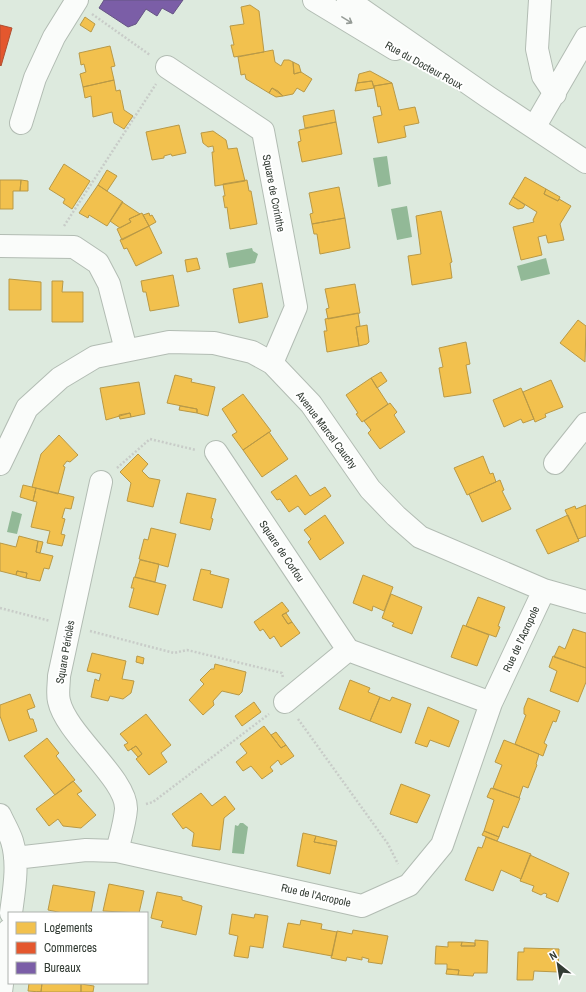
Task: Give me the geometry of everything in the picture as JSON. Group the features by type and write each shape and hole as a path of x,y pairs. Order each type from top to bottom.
{"street":[{"name":"Rue du Docteur Roux","path":"314,0 393,48 535,126"},
{"name":"Rue du Docteur Roux","path":"348,0 488,97 535,126 586,162"},
{"path":"540,0 537,50 543,76 555,94"},
{"path":"21,123 35,78 54,37 76,1"},
{"path":"535,126 555,94 586,38"},
{"name":"Square de Corinthe","path":"167,68 262,131 296,307 272,363"},
{"path":"0,246 50,246 74,248 98,263 109,284 126,350"},
{"name":"Avenue Marcel Cauchy","path":"0,464 27,408 60,378 96,357 169,342 214,343 252,352 272,363 311,404 370,489 396,516 420,537 544,590 586,602"},
{"path":"555,463 586,424"},
{"name":"Square de Corfou","path":"216,452 348,650"},
{"name":"Square Périclès","path":"101,482 59,676 59,701 69,720 82,739 122,792 126,808 117,851"},
{"name":"Rue de l’Acropole","path":"15,858 86,850 117,851 362,906 409,885 442,845 491,703 544,590"},
{"path":"285,702 348,650 491,703"},
{"path":"0,815 12,841 15,858 15,885 11,912"},
{"path":"1,992 8,938"}],"path":[{"path":"50,246 167,68 76,1"},
{"path":"101,482 150,439 195,450 216,452"},
{"path":"0,608 174,653 187,650 282,673 285,702 388,844 409,885"},
{"path":"126,808 153,802 285,702"}],"shaded area":[{"path":"387,156 391,184 378,187 373,158"},
{"path":"407,206 412,237 397,240 391,209"},
{"path":"252,248 253,251 258,254 255,263 229,268 226,253"},
{"path":"546,258 550,274 521,281 517,266"},
{"path":"12,511 22,514 17,534 7,532"},
{"path":"240,823 243,823 248,827 244,854 232,853 235,825 238,826"}],"building: Logements":[{"path":"250,5 259,11 264,52 234,57 231,45 234,45 230,26 244,24 241,7"},
{"path":"85,17 95,24 91,32 80,25"},
{"path":"110,46 115,66 111,67 114,80 83,87 80,74 86,72 84,64 81,65 79,53"},
{"path":"273,50 275,62 281,66 284,60 289,60 293,62 294,74 301,72 312,79 304,92 297,88 293,94 283,96 272,88 269,93 246,79 245,74 241,75 238,57"},
{"path":"293,62 299,65 301,72 294,74"},
{"path":"370,71 392,83 374,86 374,88 372,81 357,83 359,74"},
{"path":"114,80 116,91 120,90 124,110 133,116 124,129 114,123 112,112 93,117 91,96 85,98 83,87"},
{"path":"372,81 374,88 355,91 357,83"},
{"path":"392,83 399,110 415,107 419,123 404,126 406,137 378,143 373,117 382,115 380,106 378,107 374,86"},
{"path":"272,88 283,96 276,97 269,93"},
{"path":"334,110 336,122 305,128 303,116"},
{"path":"336,122 342,154 302,162 298,142 301,141 299,130"},
{"path":"179,125 186,153 172,156 171,154 164,156 164,158 152,160 146,132"},
{"path":"213,131 226,140 228,149 237,148 245,181 215,186 212,152 214,152 213,146 208,147 203,143 201,133"},
{"path":"64,164 90,181 72,209 63,203 65,199 49,189"},
{"path":"107,170 117,176 107,191 98,185"},
{"path":"525,177 546,189 544,194 558,201 559,199 571,206 560,224 564,240 548,243 546,235 538,237 542,255 521,260 513,227 534,222 533,220 537,212 513,197"},
{"path":"0,180 21,180 20,191 13,191 13,209 0,209"},
{"path":"21,180 28,181 28,191 20,191"},
{"path":"247,180 249,191 251,191 257,224 230,229 227,207 225,208 223,196 225,196 223,184"},
{"path":"98,185 123,202 107,226 89,215 88,218 79,213"},
{"path":"339,187 345,218 312,224 310,214 313,213 309,193"},
{"path":"546,189 560,197 558,201 544,194"},
{"path":"513,197 525,205 523,208 518,209 509,204"},
{"path":"122,202 140,214 129,219 131,222 120,228 110,221"},
{"path":"441,211 452,262 450,263 452,278 412,285 408,256 421,254 416,216"},
{"path":"142,213 149,226 122,240 117,229 131,222 129,219"},
{"path":"149,213 156,222 149,226 143,215"},
{"path":"345,218 350,248 320,254 317,234 314,234 312,224"},
{"path":"149,226 162,253 136,266 127,248 124,249 120,240"},
{"path":"197,258 200,269 187,272 185,260"},
{"path":"173,275 179,306 150,311 146,292 143,292 141,281"},
{"path":"9,279 41,282 41,310 9,310"},
{"path":"52,281 63,281 62,292 83,292 83,322 52,322"},
{"path":"262,283 268,317 239,323 233,289"},
{"path":"355,284 360,313 328,319 326,309 329,308 325,289"},
{"path":"358,313 360,326 356,327 359,346 327,352 324,331 327,331 325,319"},
{"path":"578,320 586,326 585,362 560,343"},
{"path":"367,325 369,342 359,346 356,327"},
{"path":"466,342 470,364 466,365 471,393 444,397 439,368 443,367 439,348"},
{"path":"381,372 387,381 377,388 371,378"},
{"path":"175,375 192,379 191,382 215,387 208,416 197,413 197,409 167,403"},
{"path":"371,378 388,404 362,422 346,395"},
{"path":"551,380 563,407 545,414 546,417 535,422 523,392"},
{"path":"139,382 145,414 131,417 130,413 106,420 100,388"},
{"path":"521,388 534,419 523,423 521,419 504,427 493,400"},
{"path":"243,394 271,431 243,450 232,435 237,432 222,409"},
{"path":"390,403 397,412 394,415 405,432 380,449 368,433 371,430 364,421"},
{"path":"180,406 197,409 197,413 179,410"},
{"path":"130,413 131,417 120,419 119,415"},
{"path":"269,432 288,459 262,477 243,450"},
{"path":"59,435 78,455 70,462 67,461 63,466 65,467 58,494 32,487 41,454"},
{"path":"138,454 148,464 142,471 149,478 160,480 153,507 127,501 131,483 120,472"},
{"path":"483,456 490,474 493,473 496,482 467,495 454,468"},
{"path":"296,475 310,496 325,487 331,496 305,515 298,506 289,512 280,499 277,500 271,492"},
{"path":"500,480 504,490 502,491 511,509 482,522 469,494"},
{"path":"23,485 36,488 33,501 20,497"},
{"path":"36,488 74,497 71,509 65,508 62,518 65,519 61,534 65,535 62,546 47,543 50,531 31,527 37,502 33,501"},
{"path":"187,493 216,499 211,518 213,519 210,530 180,523"},
{"path":"586,505 586,536 578,539 565,510 575,506 576,509"},
{"path":"325,515 344,543 320,560 308,542 311,539 304,530"},
{"path":"568,515 579,541 548,554 536,530"},
{"path":"151,528 176,534 168,567 139,559 144,539 148,540"},
{"path":"19,536 38,541 36,552 53,556 49,569 44,568 40,581 26,578 27,573 17,571 16,575 0,571 0,543 16,547"},
{"path":"38,541 43,542 40,553 36,552"},
{"path":"140,560 159,564 155,582 135,577"},
{"path":"201,569 211,571 210,574 229,579 222,608 193,600"},
{"path":"17,571 27,573 26,578 16,575"},
{"path":"363,575 393,587 384,611 373,606 372,611 353,603"},
{"path":"134,577 166,585 158,615 129,607 134,588 131,588"},
{"path":"391,594 422,607 412,634 392,626 394,623 382,618"},
{"path":"478,597 505,607 498,626 500,627 496,637 466,626"},
{"path":"282,602 289,611 282,615 288,624 292,622 300,633 281,647 274,636 270,639 263,629 260,631 254,622"},
{"path":"286,613 292,622 288,624 282,615"},
{"path":"463,625 489,635 477,666 451,657"},
{"path":"573,629 586,633 586,668 554,657 559,646 565,649"},
{"path":"92,653 126,661 122,679 134,681 131,693 123,699 110,696 108,701 91,697 95,679 99,681 101,674 87,671"},
{"path":"137,656 144,658 143,664 136,662"},
{"path":"553,656 586,668 586,682 578,702 550,691 557,671 549,667"},
{"path":"215,664 246,672 242,692 239,695 222,691 213,701 214,705 203,715 189,700 204,684 200,680 211,669 214,669"},
{"path":"350,680 370,688 368,692 380,697 370,721 339,709"},
{"path":"30,694 35,707 27,710 30,719 33,719 37,731 9,741 0,716 0,705"},
{"path":"380,697 390,701 392,697 411,704 401,733 370,721"},
{"path":"528,698 560,711 556,722 553,721 544,743 547,745 543,756 515,744 526,715 524,714 524,708"},
{"path":"254,702 261,712 242,726 235,716"},
{"path":"428,707 459,721 449,747 430,740 427,747 415,743"},
{"path":"146,714 171,745 161,753 167,762 149,775 136,759 142,754 136,746 128,751 124,745 128,743 120,734"},
{"path":"264,726 281,748 286,745 294,756 281,765 278,760 270,767 273,771 262,779 251,766 243,771 236,762 247,753 240,744"},
{"path":"276,732 286,745 281,748 271,735"},
{"path":"47,738 59,753 56,756 75,780 55,795 24,756"},
{"path":"504,740 539,754 537,765 528,788 523,786 519,798 493,788 502,765 495,762"},
{"path":"136,746 142,754 138,757 131,749"},
{"path":"73,781 82,791 77,794 96,815 81,828 63,826 58,819 49,826 36,809"},
{"path":"401,784 430,795 417,823 390,814"},
{"path":"491,788 520,798 508,828 503,826 499,837 484,831 494,800 487,797"},
{"path":"201,793 212,806 225,796 235,809 224,818 220,850 192,846 194,833 186,827 183,829 172,814"},
{"path":"484,831 499,837 497,841 482,835"},
{"path":"303,833 316,836 314,842 336,846 330,874 297,866"},
{"path":"316,836 337,841 336,846 314,842"},
{"path":"486,837 531,854 521,879 501,870 493,891 465,880 478,847 482,848"},
{"path":"530,855 569,873 558,902 546,897 547,894 544,893 541,895 532,891 534,886 520,881"},
{"path":"109,884 144,891 139,912 103,911"},
{"path":"53,885 95,892 91,912 58,912 48,910"},
{"path":"157,892 182,897 182,900 202,906 196,935 161,927 163,921 151,918"},
{"path":"232,914 254,918 255,914 268,916 263,948 250,946 248,958 234,956 238,936 229,934"},
{"path":"301,920 322,924 321,929 337,932 332,956 283,947 288,923 300,925"},
{"path":"353,930 388,936 382,964 368,962 369,959 362,957 362,960 347,957 346,961 331,958 337,931 352,934"},
{"path":"475,940 488,941 487,973 474,973 473,976 458,975 459,970 447,969 447,964 435,964 436,946 448,947 448,942 462,942 461,946 475,946"},
{"path":"462,942 475,943 475,946 461,946"},
{"path":"524,948 559,949 558,972 534,971 533,980 517,980 518,952 524,952"},
{"path":"447,969 459,970 458,975 446,974"},
{"path":"29,984 42,984 41,992 28,991"},
{"path":"42,984 81,984 81,992 41,992"},
{"path":"81,984 94,986 93,992 81,992"}],"building: Commerces":[{"path":"0,25 12,28 1,66 0,65"}],"building: Bureaux":[{"path":"104,0 183,0 173,14 162,8 157,16 146,9 136,24 128,27 99,8"}]}
